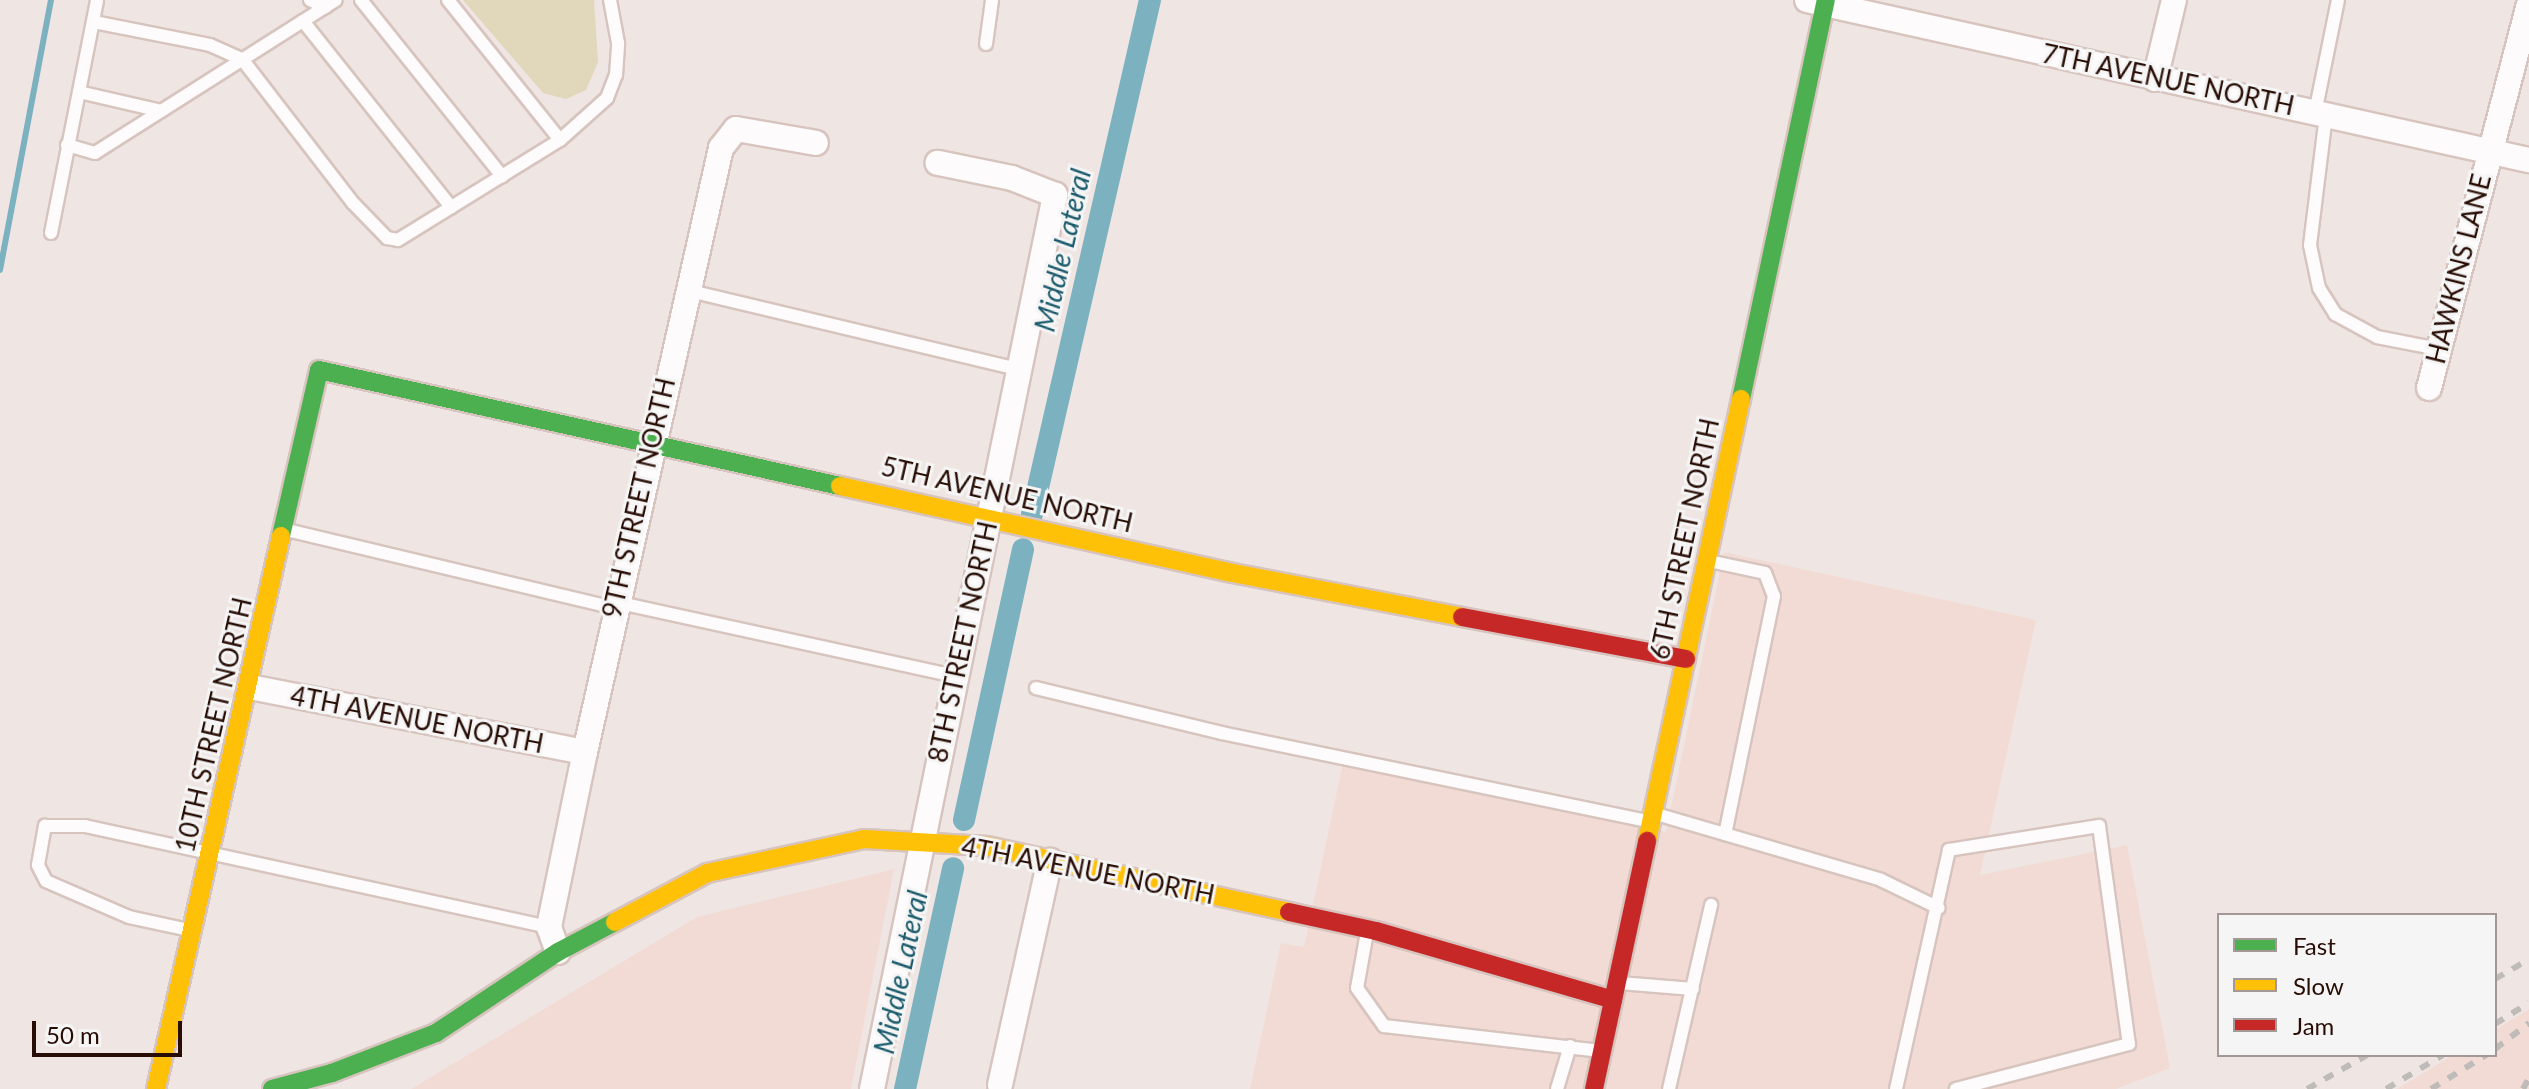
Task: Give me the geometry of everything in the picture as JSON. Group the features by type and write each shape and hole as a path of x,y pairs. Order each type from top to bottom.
{"street":[{"path":"2155,79 2174,0"},
{"name":"7TH AVENUE NORTH","path":"1820,1 2155,79 2529,160"},
{"name":"6TH STREET NORTH","path":"1594,1089 1707,561 1820,1"},
{"name":"HAWKINS LANE","path":"2429,388 2529,3"},
{"name":"9TH STREET NORTH","path":"549,927 615,605 721,148 736,129 816,143"},
{"name":"8TH STREET NORTH","path":"872,1089 920,840 1022,370 1055,195 1012,178 938,163"},
{"name":"5TH AVENUE NORTH","path":"319,370 652,441 1228,572 1686,659"},
{"name":"10TH STREET NORTH","path":"156,1089 195,932 319,370"},
{"name":"4TH AVENUE NORTH","path":"250,687 585,752"},
{"name":"4TH AVENUE NORTH","path":"272,1089 332,1073 436,1033 558,952 707,873 739,863 864,839 987,846 1367,929 1615,991"},
{"path":"1004,1088 1050,860"},
{"path":"549,927 558,952"}],"lane":[{"path":"51,233 97,0"},
{"path":"310,0 330,4"},
{"path":"361,0 502,176"},
{"path":"448,0 560,140"},
{"path":"94,22 210,45 242,59 353,203 387,238 398,240 560,140 607,98 616,75 618,43 610,0"},
{"path":"986,44 992,0"},
{"path":"2338,0 2321,114 2310,245 2319,288 2335,314 2377,337 2438,349"},
{"path":"67,145 95,153 330,4"},
{"path":"303,21 451,207"},
{"path":"79,92 161,111"},
{"path":"686,290 1022,370"},
{"path":"284,529 615,605 955,676"},
{"path":"1707,561 1765,573 1774,596 1725,834"},
{"path":"1036,688 1222,733 1725,834 1881,880 1939,908"},
{"path":"195,932 129,917 46,881 38,865 45,826 85,826 549,927"},
{"path":"1896,1089 1939,908 1949,850 2099,826 2129,1044 1956,1089"},
{"path":"1669,1089 1711,905"},
{"path":"1367,929 1357,988 1384,1026 1602,1052"},
{"path":"1615,991 1693,989"},
{"path":"1557,1089 1570,1046"}],"shaded area":[{"path":"463,0 594,0 598,62 586,90 566,99 543,93"},
{"path":"1724,552 2036,620 1980,875 2127,845 2170,1068 2116,1089 1250,1089 1281,943 1304,947 1343,763 1666,832"},
{"path":"894,869 851,1089 411,1089 697,917"},
{"path":"2529,1009 2529,1089 2397,1089 2450,1057 2497,1057 2497,1029"}],"waterway":[{"path":"0,270 51,0"},
{"name":"Middle Lateral","path":"1032,514 1150,0"},
{"name":"Middle Lateral","path":"964,820 1023,549"},
{"name":"Middle Lateral","path":"905,1089 953,868"}],"railway":[{"path":"2497,978 2529,959"},
{"path":"2497,1023 2529,1003"},
{"path":"2497,1047 2529,1023"},
{"path":"2307,1089 2363,1057"},
{"path":"2386,1089 2440,1057"},
{"path":"2431,1089 2483,1057"},
{"path":"2523,1089 2529,1078"}],"traffic: fast":[{"path":"1741,399 1826,0"},
{"path":"281,536 319,370 840,486"},
{"path":"272,1089 332,1073 436,1033 558,952 615,922"}],"traffic: slow":[{"path":"1647,841 1741,399"},
{"path":"840,486 1228,572 1462,617"},
{"path":"156,1089 281,536"},
{"path":"615,922 707,873 864,839 987,846 1289,912"}],"traffic: jam":[{"path":"1462,617 1686,659"},
{"path":"1594,1089 1647,841"},
{"path":"1289,912 1376,931 1613,1000"}]}
